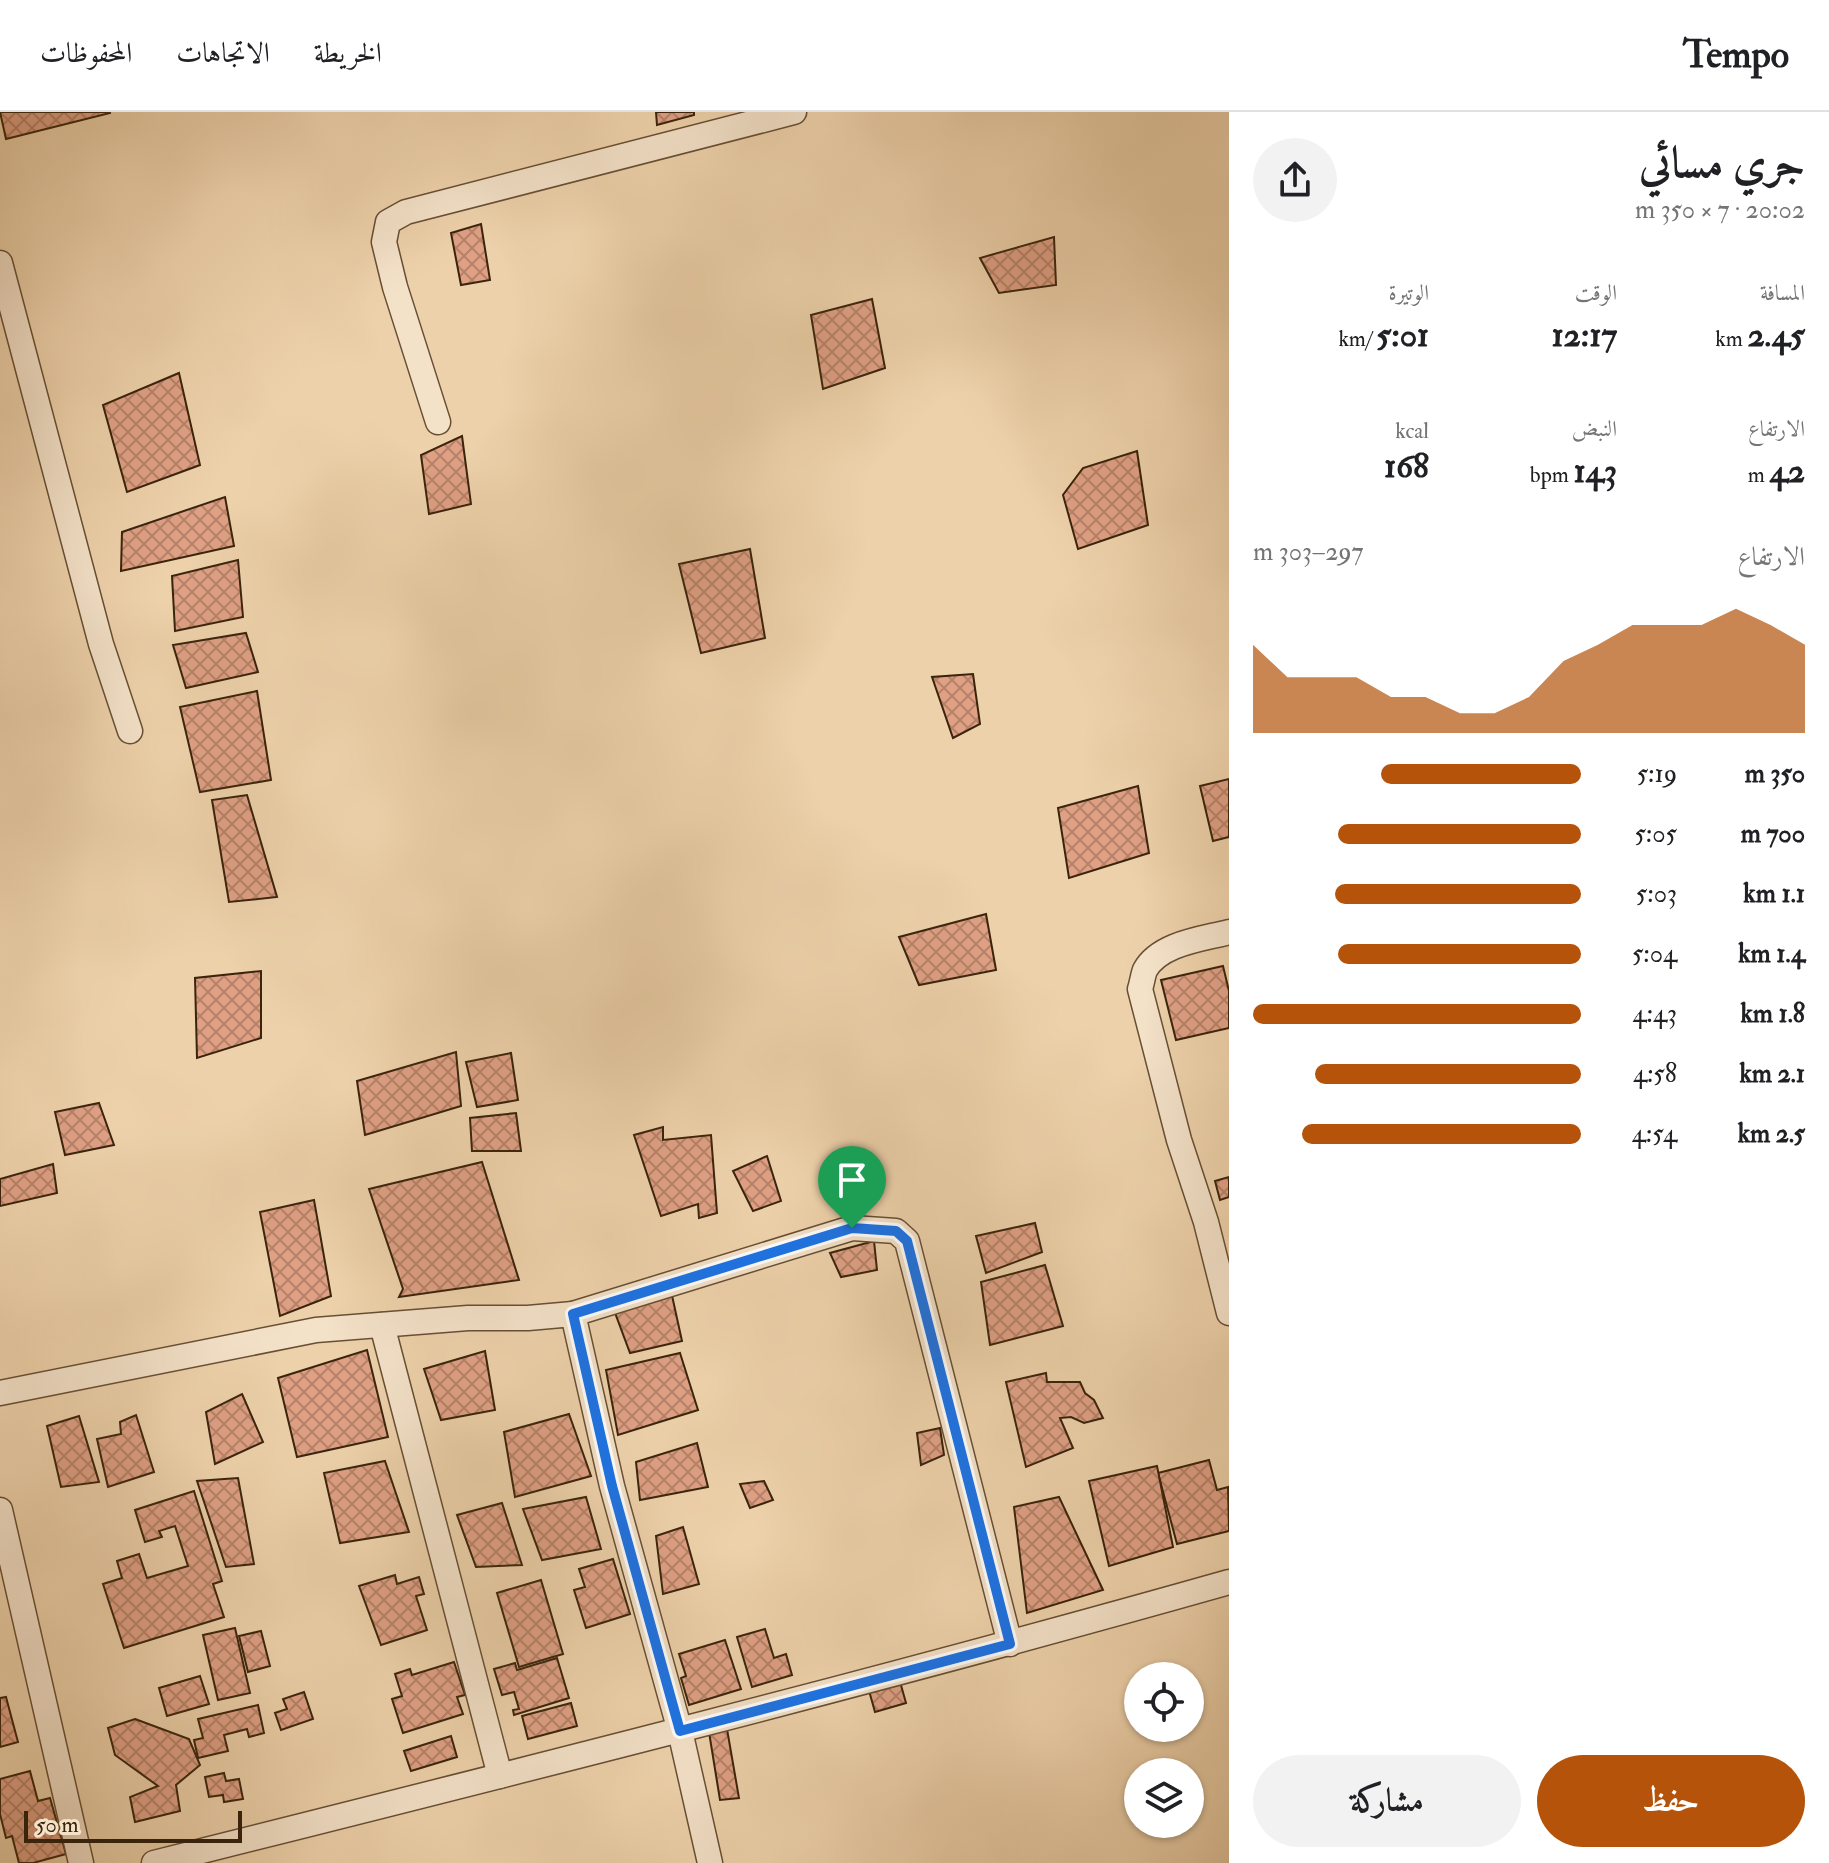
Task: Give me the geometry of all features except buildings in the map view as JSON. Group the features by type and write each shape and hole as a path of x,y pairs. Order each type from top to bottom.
{"street":[{"path":"438,422 395,287 384,242 388,222 406,212 794,112"},
{"path":"0,263 101,644 130,731"},
{"path":"1229,932 1178,946 1158,957 1145,970 1140,989 1179,1140 1218,1218 1229,1313"},
{"path":"0,1393 316,1330 468,1318 573,1314 852,1228 896,1231 907,1241 1010,1644"},
{"path":"573,1314 612,1486 680,1731 710,1863"},
{"path":"382,1325 500,1776"},
{"path":"0,1510 81,1863"},
{"path":"154,1863 680,1731 1010,1644 1229,1582"}],"route":[{"path":"852,1228 896,1231 907,1241 1010,1644 680,1731 612,1486 573,1314 852,1228"}]}
